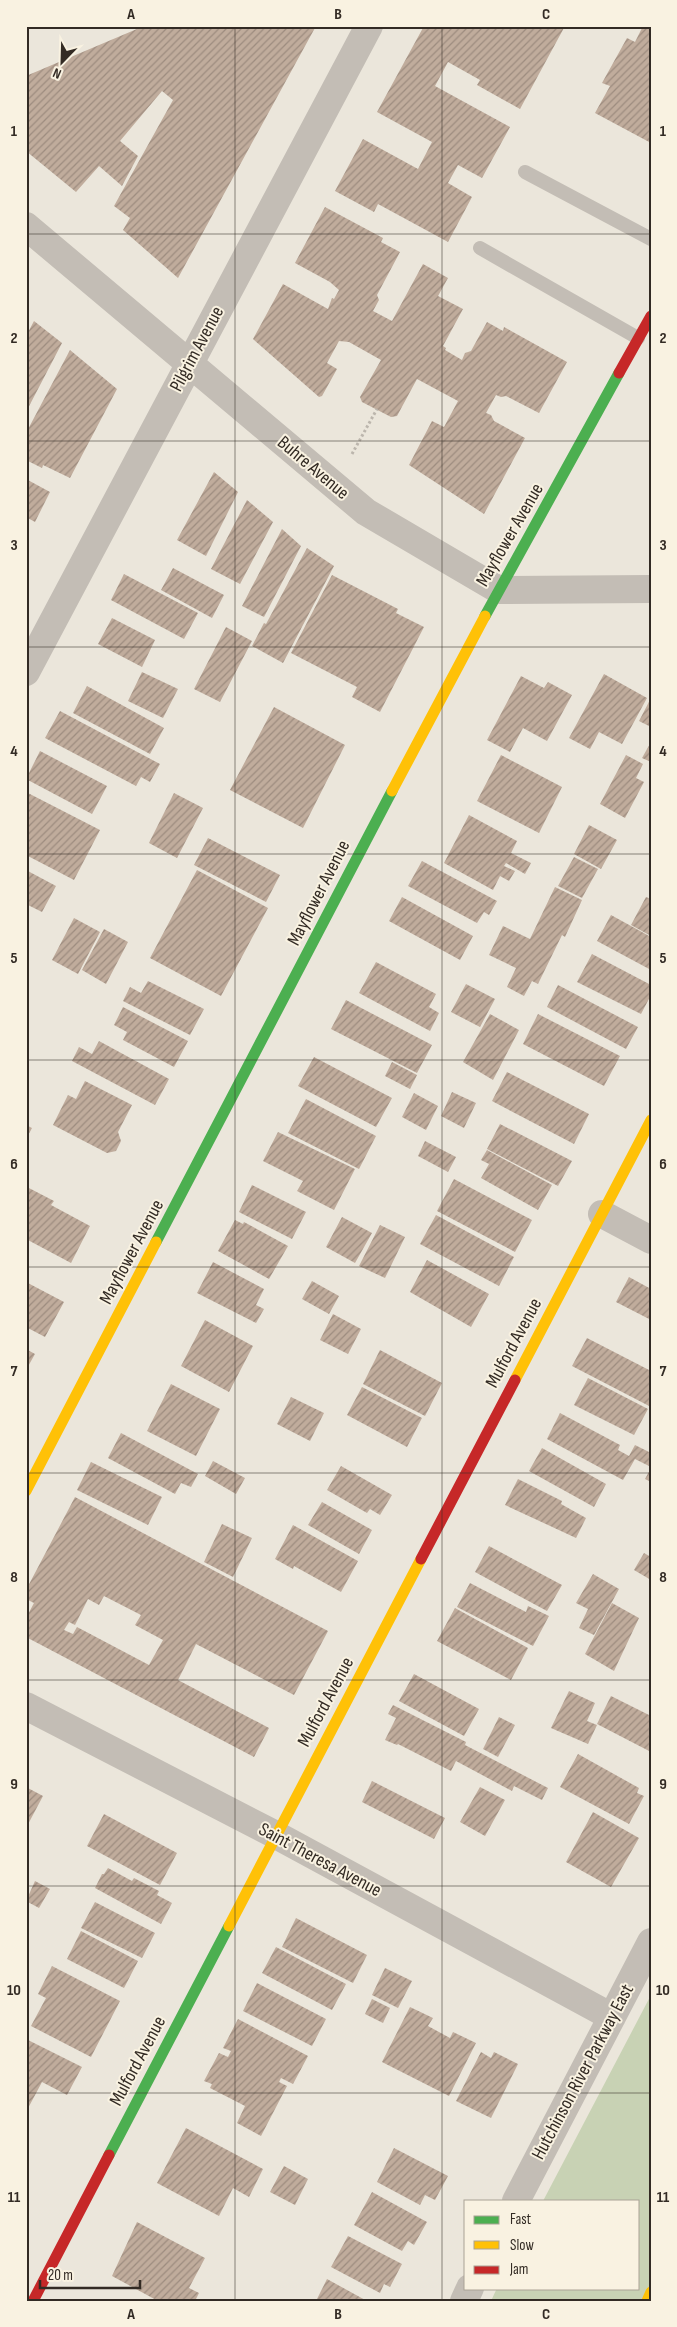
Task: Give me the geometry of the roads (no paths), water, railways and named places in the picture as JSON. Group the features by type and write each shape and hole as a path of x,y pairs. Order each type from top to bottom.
{"main road":[{"name":"Mayflower Avenue","path":"26,1491 498,590 651,316"},
{"name":"Mulford Avenue","path":"33,2301 651,1120"},
{"path":"647,2301 651,2292"}],"street":[{"name":"Pilgrim Avenue","path":"26,672 369,26"},
{"name":"Buhre Avenue","path":"26,226 366,512 498,590"},
{"path":"498,590 651,589"},
{"path":"602,1214 651,1240"},
{"name":"Saint Theresa Avenue","path":"26,1706 276,1835 612,2017"},
{"name":"Hutchinson River Parkway East","path":"517,2200 651,1942"}],"lane":[{"path":"524,172 651,239"},
{"path":"480,248 638,338"}]}
